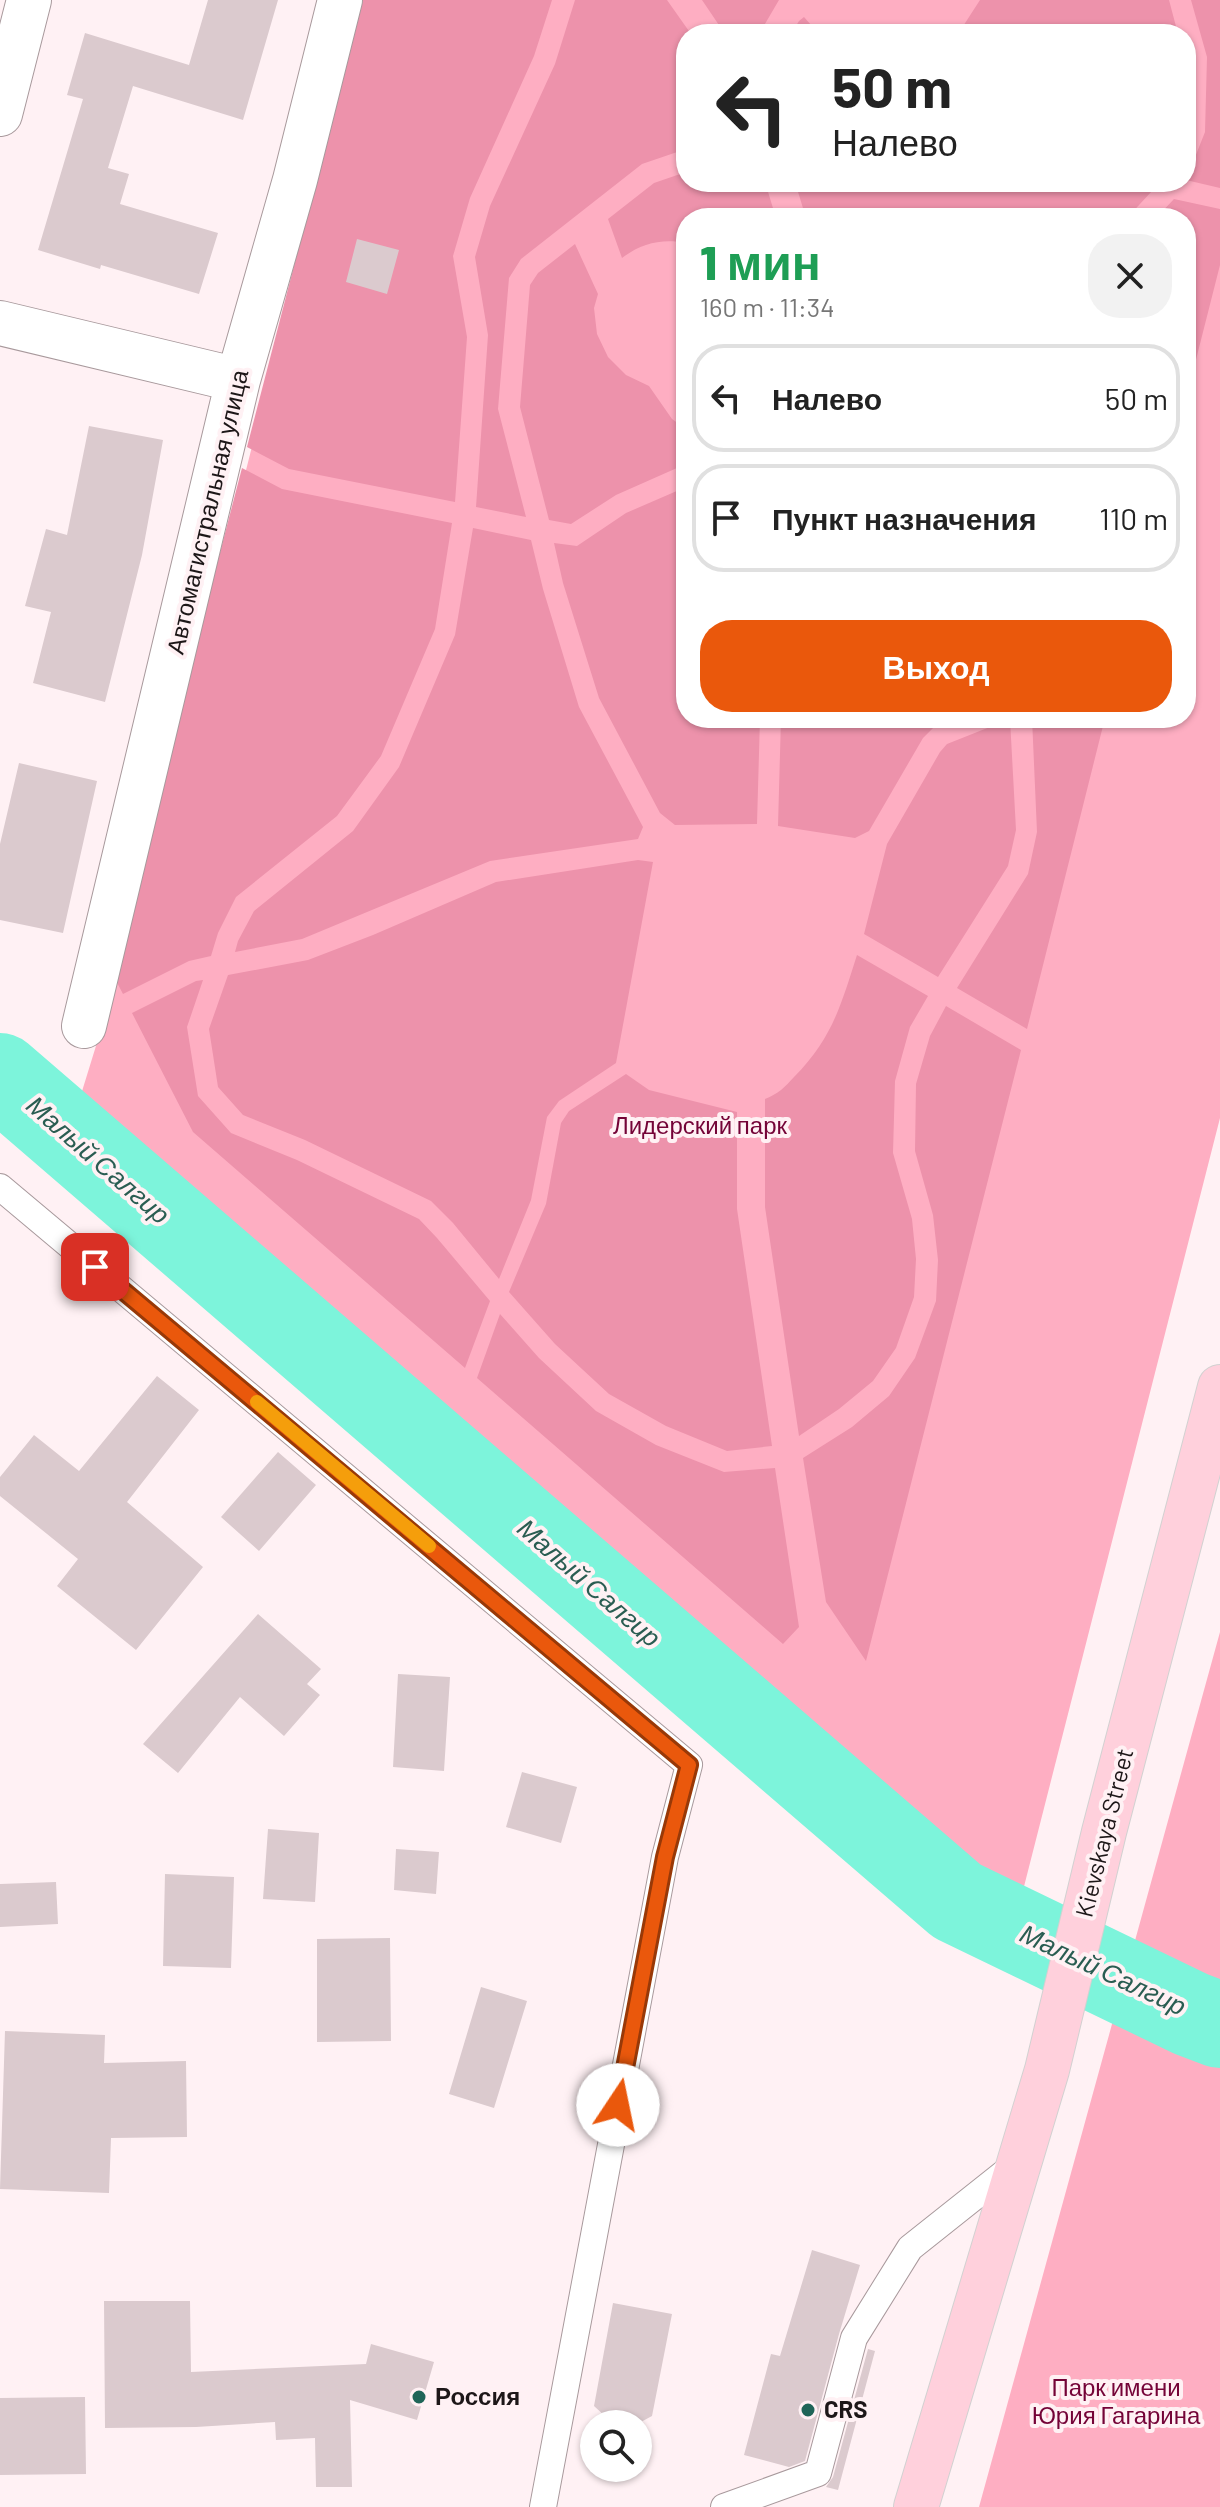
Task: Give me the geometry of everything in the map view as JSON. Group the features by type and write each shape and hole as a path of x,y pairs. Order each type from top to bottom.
{"main road":[{"name":"Kievskaya Street","path":"916,2507 1047,2070 1104,1832 1220,1387"}],"street":[{"path":"0,114 29,0"},
{"name":"Автомагистральная улица","path":"84,1026 238,380 295,180 340,0"},
{"path":"0,323 238,380"}],"lane":[{"path":"0,1187 689,1765 665,1857 543,2507"},
{"path":"724,2507 818,2473 854,2338 910,2248 1020,2161"}],"green space":[{"path":"363,0 552,0 534,56 470,198 453,256 467,337 455,502 289,469 247,447"},
{"name":"Лидерский парк","path":"365,0 1220,0 1220,1118 1017,1914 966,1901 790,1743 252,1275 210,1242 139,1175 67,1123 75,1114 120,968"},
{"path":"575,0 667,0 684,24 676,24 676,152 642,164 521,259 509,278 498,409 526,517 476,507 488,335 475,257 490,206 555,64"},
{"path":"702,0 779,0 765,24 718,24"},
{"path":"980,0 1169,0 1175,24 964,24"},
{"path":"1191,0 1220,0 1220,188 1196,182 1196,155 1205,132 1207,57"},
{"path":"804,17 810,24 797,24"},
{"path":"676,175 676,192 768,192 773,208 676,208 676,242 652,243 622,258 608,219 654,183"},
{"path":"798,192 1151,192 1136,208 803,208"},
{"path":"1174,199 1220,209 1220,265 1196,360 1196,208 1165,208"},
{"path":"575,244 598,294 594,308 597,334 608,357 626,375 649,386 676,422 676,468 616,495 571,524 549,520 520,407 530,285 538,273"},
{"path":"242,468 282,489 452,523 435,629 381,756 337,816 236,897 218,933 211,956 189,961 123,994 111,971"},
{"path":"676,491 676,728 760,728 757,824 675,825 660,813 599,698 563,583 554,543 577,546 626,513"},
{"path":"473,528 531,540 579,707 643,827 638,839 490,861 302,939 235,952 254,911 353,831 399,767 455,635"},
{"path":"781,728 933,728 923,738 869,831 855,838 778,826"},
{"path":"987,728 1010,728 1016,830 1008,866 938,977 864,934 887,844 947,744"},
{"path":"1032,728 1102,728 1027,1029 957,988 1028,874 1037,832"},
{"path":"638,860 653,862 616,1063 559,1101 547,1117 531,1200 499,1279 431,1201 305,1140 243,1115 218,1087 209,1029 228,975 308,960 496,882"},
{"path":"857,955 928,996 910,1027 895,1081 893,1153 912,1219 916,1259 914,1297 896,1348 873,1381 799,1436 765,1207 765,1099 784,1087 818,1049 840,1006"},
{"path":"203,980 187,1027 198,1096 231,1133 297,1160 419,1219 490,1301 465,1368 193,1132 132,1013"},
{"path":"946,1006 1021,1050 866,1661 826,1602 803,1458 852,1427 889,1396 915,1358 936,1301 938,1260 933,1215 915,1151 916,1084 930,1036"},
{"path":"626,1074 649,1090 737,1112 737,1209 772,1446 727,1451 666,1426 609,1394 555,1344 509,1292 546,1204 561,1123 569,1111"},
{"path":"500,1314 539,1358 596,1411 656,1445 724,1472 775,1468 799,1627 783,1644 477,1378"},
{"name":"Парк имени Юрия Гагарина","path":"1220,1632 1220,2507 979,2507"}],"building":[{"path":"208,0 278,0 243,120 133,86 108,168 129,174 120,204 218,233 199,294 38,250 83,99 67,95 85,33 189,65"},
{"path":"357,239 399,250 387,294 346,282"},
{"path":"89,426 163,440 142,555 105,702 33,683 51,612 25,606 46,529 67,535"},
{"path":"19,763 97,781 63,933 0,920 0,844"},
{"path":"157,1376 199,1410 127,1502 203,1567 136,1650 57,1586 78,1559 0,1496 0,1477 34,1435 79,1471"},
{"path":"278,1452 316,1485 259,1551 221,1517"},
{"path":"258,1614 321,1669 307,1684 320,1695 284,1736 240,1697 178,1773 143,1744"},
{"path":"398,1674 450,1677 444,1771 393,1767"},
{"path":"522,1772 577,1787 561,1843 506,1827"},
{"path":"268,1829 319,1833 315,1902 263,1899"},
{"path":"396,1849 439,1852 436,1894 394,1890"},
{"path":"165,1874 234,1877 231,1968 163,1966"},
{"path":"56,1882 58,1924 0,1927 0,1884"},
{"path":"390,1938 391,2041 317,2042 317,1939"},
{"path":"481,1987 527,2001 494,2108 449,2094"},
{"path":"5,2031 105,2035 104,2063 186,2061 187,2137 111,2138 109,2193 0,2189"},
{"path":"812,2250 860,2265 805,2461 789,2467 744,2455 771,2354 780,2356"},
{"path":"104,2301 190,2301 191,2372 366,2364 371,2344 434,2362 417,2420 350,2400 352,2487 316,2487 315,2438 276,2440 275,2422 105,2428"},
{"path":"613,2303 672,2314 652,2416 652,2410 598,2410 594,2406"},
{"path":"868,2349 875,2351 838,2490 826,2487 833,2477"},
{"path":"85,2397 86,2474 0,2475 0,2398"}],"waterway":[{"name":"Малый Салгир","path":"0,1076 957,1901 1191,2014 1220,2025"}],"slow traffic":[{"path":"257,1402 429,1546"}],"place":[{"name":"Россия","path":"419,2397"},
{"name":"CRS","path":"808,2410"}],"route":[{"path":"95,1267 689,1765 665,1857 618,2105"}]}
